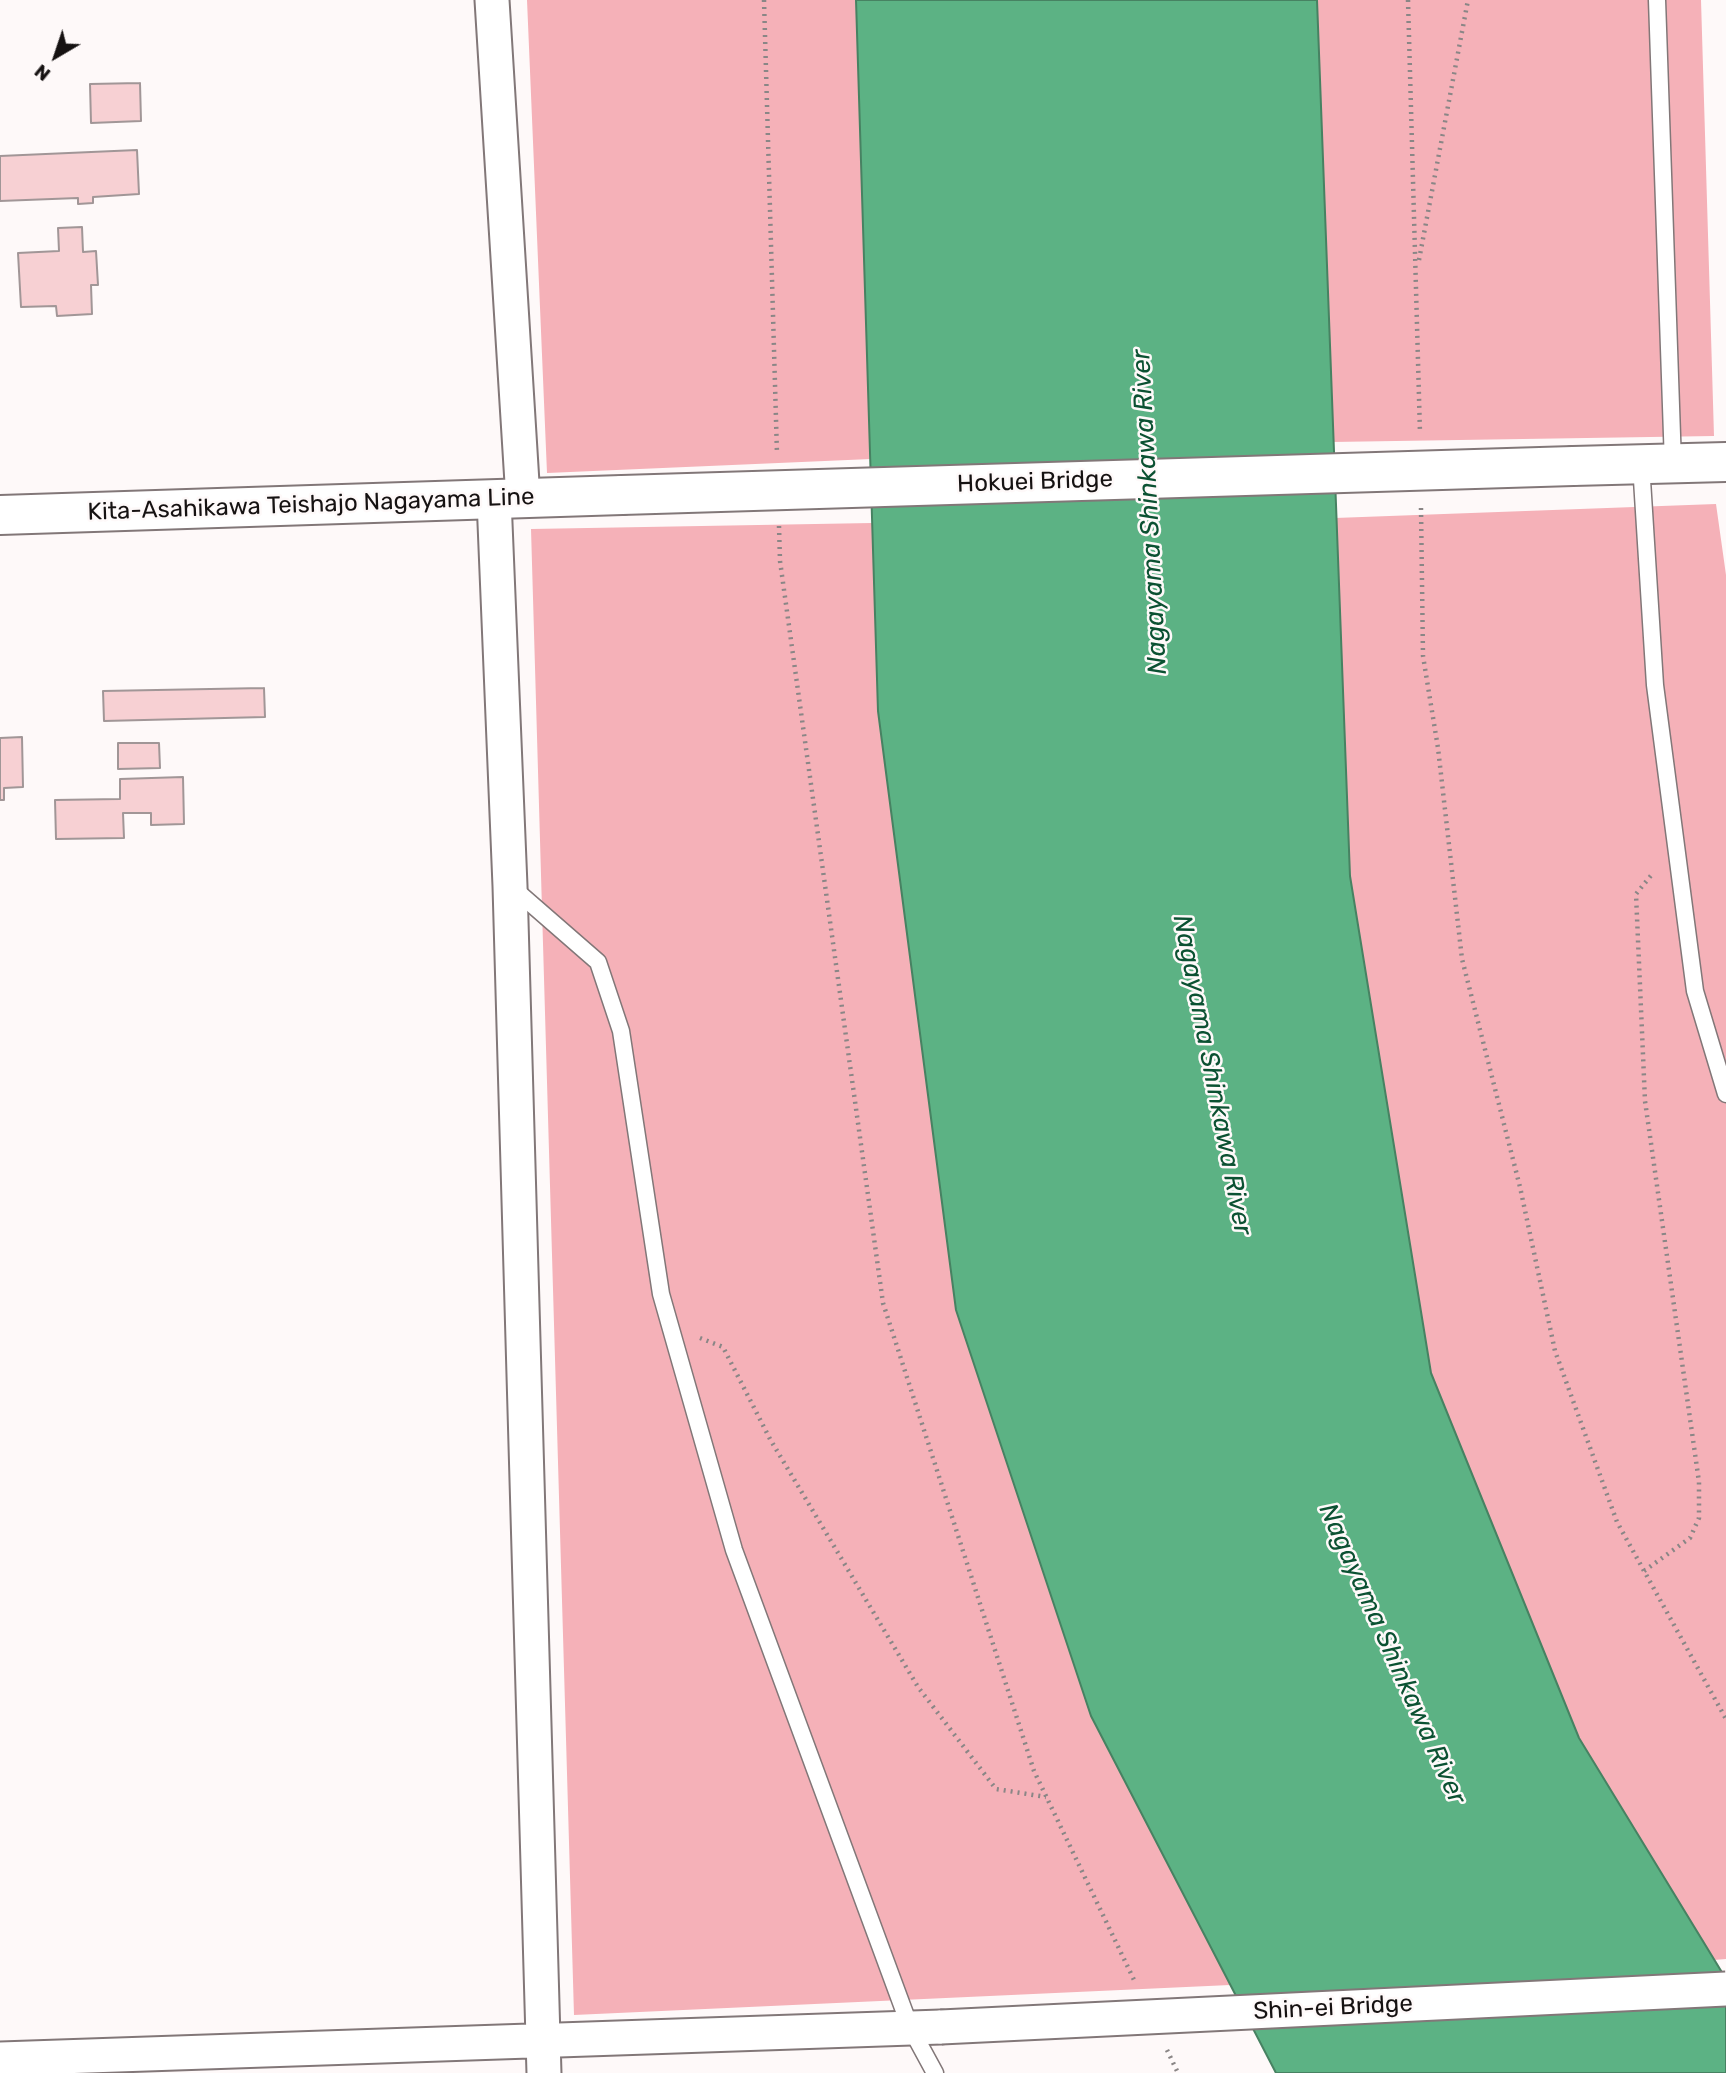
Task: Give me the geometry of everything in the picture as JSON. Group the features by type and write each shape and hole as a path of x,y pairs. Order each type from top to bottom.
{"main road":[{"path":"1657,464 1726,462"},
{"name":"Hokuei Bridge","path":"622,495 1657,464"},
{"name":"Kita-Asahikawa Teishajo Nagayama Line","path":"0,515 622,495"}],"street":[{"path":"492,0 508,499 510,886 543,2057"},
{"name":"Shin-ei Bridge","path":"0,2059 543,2057 925,2027 1726,1989"}],"lane":[{"path":"1657,0 1655,685 1695,991 1726,1094"},
{"path":"510,886 598,962 621,1031 661,1294 734,1550 925,2027 935,2073"}],"path":[{"path":"764,0 778,466"},
{"path":"1408,0 1420,434"},
{"path":"1417,268 1468,0"},
{"path":"1421,504 1423,656 1437,748 1462,959 1520,1187 1555,1351 1617,1522 1726,1719"},
{"path":"779,520 780,561 883,1303 1034,1771 1136,1985"},
{"path":"1644,1571 1690,1538 1699,1518 1699,1482 1645,1101 1636,894 1676,844"},
{"path":"670,1327 723,1346 770,1439 918,1687 996,1789 1047,1797"},
{"path":"1166,2048 1178,2073"}],"shaded area":[{"path":"527,0 856,0 871,459 547,473"},
{"path":"1316,0 1701,0 1714,436 1332,442"},
{"path":"1716,504 1726,575 1726,1959 1714,1960 1579,1738 1431,1373 1350,877 1335,518"},
{"path":"872,523 878,711 1091,1716 1230,1985 574,2015 531,529"}],"water":[{"name":"Nagayama Shinkawa River","path":"856,0 1317,0 1350,876 1431,1373 1579,1738 1726,1979 1726,2073 1276,2073 1091,1716 956,1310 878,711"}],"building":[{"path":"140,83 141,121 91,123 90,84"},
{"path":"137,150 139,194 93,197 93,203 78,204 78,198 0,201 0,156"},
{"path":"82,227 83,252 96,251 98,285 91,285 92,314 57,316 56,306 21,307 18,253 59,251 58,228"},
{"path":"264,688 265,717 104,721 103,691"},
{"path":"22,737 23,787 4,788 4,800 0,800 0,738"},
{"path":"118,743 159,743 160,768 118,769"},
{"path":"183,777 184,824 151,825 151,813 123,813 124,838 56,839 55,800 120,799 120,779"}]}
